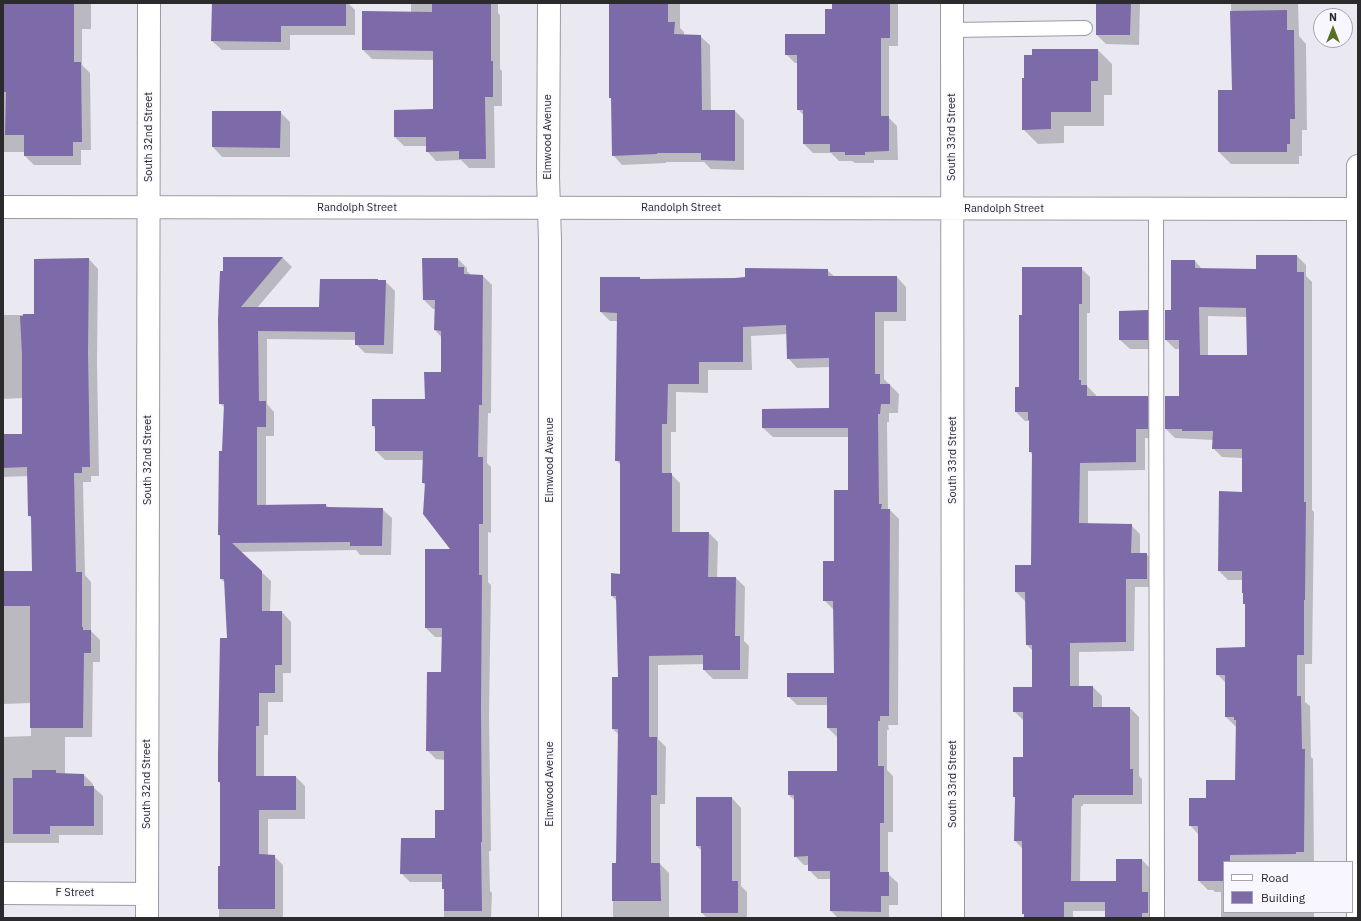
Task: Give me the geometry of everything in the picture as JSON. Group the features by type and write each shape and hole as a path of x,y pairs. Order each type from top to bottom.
{"street":[{"name":"South 32nd Street","path":"147,918 149,3"},
{"name":"Elmwood Avenue","path":"549,3 550,918"},
{"name":"South 33rd Street","path":"952,3 953,918"},
{"path":"1358,166 1358,918"},
{"name":"Randolph Street","path":"3,207 1358,209"},
{"name":"F Street","path":"3,893 147,894"}],"lane":[{"path":"952,30 1085,28"},
{"path":"1156,209 1157,918"}],"building":[{"path":"3,3 74,3 74,62 81,62 82,142 73,142 73,156 24,156 24,135 5,135 6,92 3,92"},
{"path":"212,3 346,3 346,26 281,26 281,42 211,41"},
{"path":"609,3 668,3 668,22 675,22 674,34 701,35 702,110 735,110 735,161 701,160 701,153 657,153 612,156 611,98 609,98"},
{"path":"832,3 890,3 890,38 881,38 881,116 889,116 889,151 865,152 865,155 845,155 845,152 830,152 830,144 803,144 803,110 797,110 797,55 785,55 785,34 825,34 825,9 832,9"},
{"path":"1096,3 1131,3 1130,35 1096,35"},
{"path":"432,4 491,4 491,61 493,61 493,97 485,97 486,159 459,159 459,151 426,152 426,137 394,137 394,110 433,109 433,51 362,50 362,11 432,12"},
{"path":"1287,10 1287,30 1294,30 1295,119 1290,119 1290,144 1287,144 1287,152 1218,152 1218,90 1232,90 1230,11"},
{"path":"1032,49 1098,49 1098,81 1091,81 1091,112 1051,112 1051,129 1022,130 1022,78 1024,78 1024,55 1032,55"},
{"path":"212,111 281,111 280,148 212,147"},
{"path":"1256,255 1297,255 1297,272 1304,272 1304,502 1306,502 1305,600 1304,655 1297,655 1297,696 1301,696 1302,749 1305,749 1304,852 1296,852 1296,854 1230,855 1230,861 1223,861 1223,881 1198,881 1198,826 1189,826 1189,798 1206,798 1206,780 1235,780 1236,720 1234,720 1234,717 1225,717 1225,675 1216,675 1216,648 1245,647 1245,604 1243,604 1242,593 1242,571 1218,571 1219,491 1242,492 1242,449 1212,449 1213,431 1182,431 1182,429 1165,429 1165,396 1179,396 1179,340 1165,340 1165,310 1171,310 1171,260 1195,260 1195,268 1256,269","holes":["1199,307 1246,308 1247,355 1200,355"]},
{"path":"223,257 283,257 241,307 319,307 320,279 386,280 384,345 355,345 355,332 258,331 259,401 266,401 266,427 257,427 257,505 326,504 326,507 383,508 382,546 350,546 350,542 232,543 262,571 262,611 282,611 282,665 275,665 275,693 259,693 259,726 256,726 256,776 296,776 296,810 259,810 259,854 275,855 275,909 218,909 218,866 220,866 220,782 218,782 218,754 220,638 227,638 224,579 220,579 220,535 218,535 219,451 222,451 224,404 219,404 218,319 220,271 223,271"},
{"path":"89,258 88,352 90,467 82,467 82,473 74,473 76,572 82,572 82,627 83,630 91,630 91,653 84,653 83,728 30,728 30,606 3,606 3,571 32,571 31,516 28,516 27,467 3,468 3,434 22,434 22,355 20,316 23,316 23,314 34,314 34,259"},
{"path":"422,258 458,258 458,267 464,267 464,274 483,275 482,405 479,405 478,457 483,457 483,524 479,524 479,575 482,575 482,911 444,911 442,874 400,874 401,838 435,838 435,810 444,810 444,751 426,751 427,672 441,672 442,628 425,628 425,549 450,549 423,514 425,483 422,483 423,451 375,451 375,426 372,426 372,399 425,399 424,372 441,372 441,331 434,330 435,300 423,300"},
{"path":"1022,267 1082,267 1082,304 1079,304 1079,380 1081,380 1081,385 1087,385 1087,396 1148,396 1148,429 1136,429 1136,462 1080,463 1079,523 1132,524 1131,553 1147,553 1147,579 1126,579 1126,642 1070,643 1070,686 1093,686 1093,707 1130,707 1130,769 1133,769 1133,795 1074,795 1074,798 1072,798 1071,881 1116,881 1116,859 1142,859 1142,892 1148,892 1148,913 1142,913 1142,918 1105,918 1105,902 1064,902 1064,918 1024,918 1024,914 1022,914 1022,841 1014,841 1015,797 1013,797 1013,757 1023,757 1023,712 1013,712 1013,687 1032,687 1032,645 1026,645 1025,592 1015,592 1015,565 1031,565 1032,452 1029,452 1028,412 1015,412 1015,387 1019,387 1019,315 1022,315"},
{"path":"745,268 828,269 828,276 897,276 897,312 875,312 875,374 880,374 880,384 890,384 890,404 881,404 880,414 878,414 879,504 882,504 881,509 890,509 889,716 880,716 880,721 878,721 878,766 884,766 884,823 880,823 880,872 889,872 889,896 881,896 881,912 830,911 830,871 808,871 808,856 794,857 794,795 788,795 788,771 837,771 837,728 827,728 827,697 787,697 787,673 834,673 833,601 823,601 823,561 834,561 834,490 848,490 848,428 762,428 762,409 829,408 829,358 787,359 786,325 743,327 743,362 699,362 699,384 668,384 667,424 662,424 662,473 672,473 672,532 709,532 708,577 736,577 735,636 740,636 740,670 703,670 703,655 649,656 649,737 657,737 657,795 651,795 651,863 660,863 661,901 612,901 612,863 616,863 618,729 612,729 612,677 618,677 616,596 611,596 611,573 620,574 620,461 615,461 617,313 600,312 600,277 640,277 640,279 735,278 745,277"},
{"path":"1148,310 1148,340 1119,340 1119,311"},
{"path":"32,770 56,770 56,773 84,774 84,786 94,786 94,826 50,826 50,834 13,834 13,778 32,778"},
{"path":"696,797 732,797 732,881 738,881 738,913 701,913 701,846 696,846"}]}
